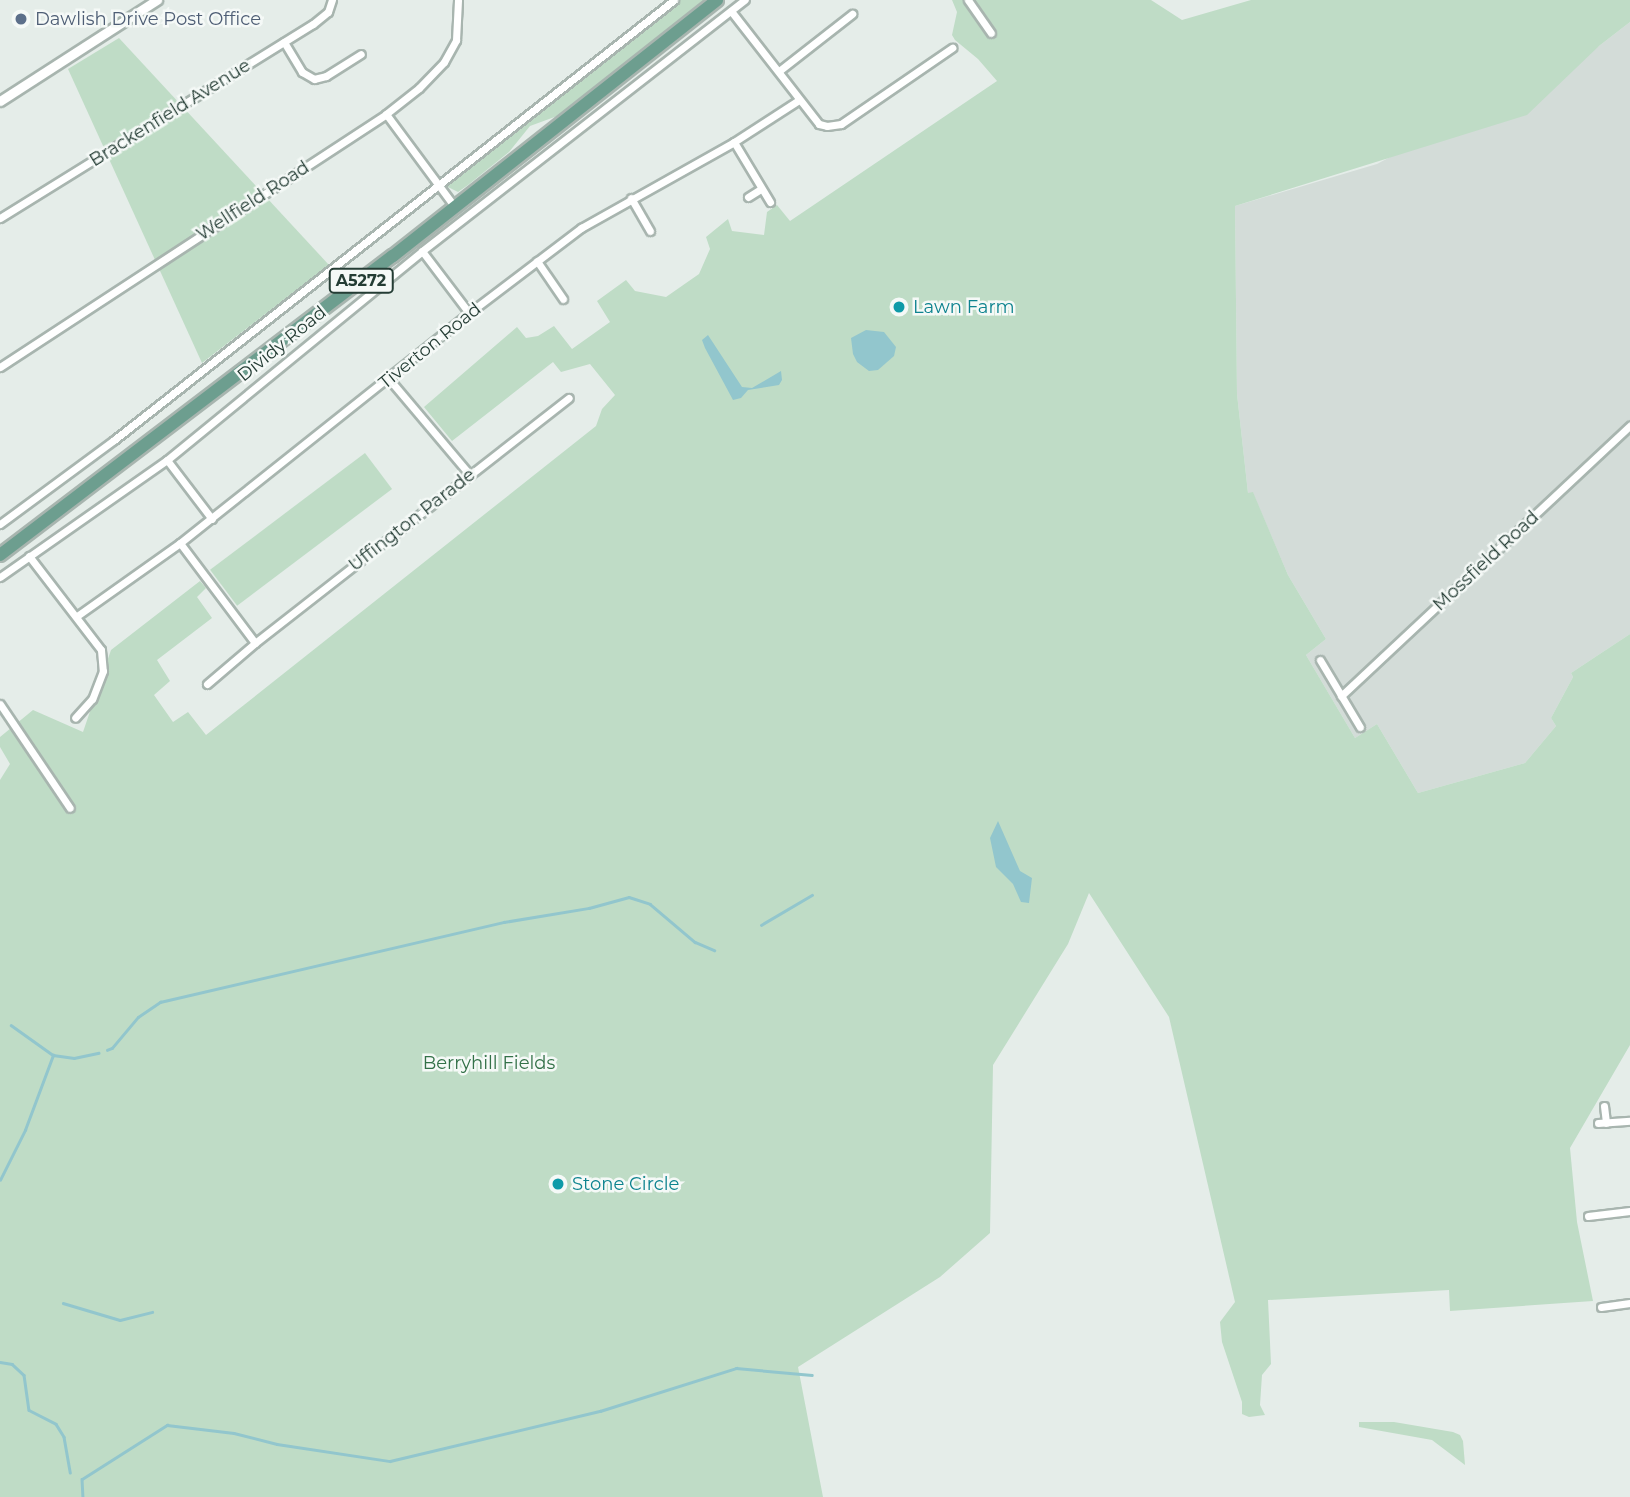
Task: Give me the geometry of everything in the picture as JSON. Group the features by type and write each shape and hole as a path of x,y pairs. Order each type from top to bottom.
{"main road":[{"name":"Dividy Road","path":"0,555 41,527 717,0"}],"street":[{"path":"0,101 157,0"},
{"name":"Brackenfield Avenue","path":"0,218 284,42 328,12 332,0"},
{"name":"Wellfield Road","path":"0,367 386,114 419,88 444,62 456,40 458,0"},
{"name":"Dividy Road","path":"0,524 114,440 674,0"},
{"name":"Dividy Road","path":"0,577 167,460 422,251 745,0"},
{"path":"968,0 991,33"},
{"path":"731,11 819,124 841,124 952,48"},
{"path":"779,71 852,14"},
{"path":"284,42 302,72 314,79 326,76 361,54"},
{"name":"Tiverton Road","path":"77,616 212,519 537,261 631,198 734,142 799,100"},
{"path":"386,114 454,206"},
{"path":"734,142 770,202"},
{"path":"748,197 761,189"},
{"path":"631,198 650,230"},
{"path":"422,251 469,313"},
{"path":"537,261 563,299"},
{"path":"389,379 470,475"},
{"name":"Uffington Parade","path":"207,684 569,398"},
{"name":"Mossfield Road","path":"1341,696 1630,426"},
{"path":"167,460 212,519"},
{"path":"180,543 256,643"},
{"path":"29,556 77,616 84,631 100,650 103,671 92,699 75,718"},
{"path":"1320,660 1360,727"},
{"path":"0,704 70,808"},
{"path":"1604,1106 1602,1123 1630,1121"},
{"path":"1588,1216 1630,1211"},
{"path":"1601,1307 1630,1303"}],"shaded area":[{"path":"1630,22 1630,634 1571,673 1573,677 1551,718 1556,726 1525,763 1418,793 1377,724 1355,738 1306,655 1326,639 1288,575 1253,493 1248,493 1237,394 1235,206 1377,164 1599,46"}],"green space":[{"path":"680,0 704,0 560,115 530,126 509,152 468,185 458,192 448,187 447,183"},
{"name":"Berryhill Fields","path":"952,0 1151,0 1182,20 1251,0 1630,0 1630,22 1599,46 1527,115 1235,206 1237,394 1248,493 1253,492 1288,575 1326,639 1306,655 1355,738 1377,724 1418,793 1525,763 1556,726 1551,718 1573,677 1571,673 1630,634 1630,1045 1570,1148 1577,1222 1593,1301 1450,1311 1449,1290 1268,1300 1271,1364 1262,1375 1260,1405 1265,1415 1249,1417 1242,1414 1242,1402 1222,1342 1220,1322 1235,1302 1169,1017 1089,893 1068,944 993,1065 990,1233 940,1277 798,1367 823,1497 0,1497 0,780 10,764 0,747 0,737 33,710 83,732 111,650 200,581 206,588 197,597 212,618 157,660 170,681 154,695 173,722 188,712 206,735 596,426 602,409 615,395 590,364 561,372 553,362 452,441 424,407 517,327 526,338 538,336 554,326 572,349 610,322 597,301 626,280 635,291 666,297 699,274 710,249 706,237 728,219 732,231 764,235 767,212 777,205 790,221 997,81 952,35 957,12"},
{"path":"119,38 329,265 202,363 68,69"},
{"path":"365,453 392,489 237,606 210,570"},
{"path":"1359,1422 1394,1422 1453,1432 1460,1435 1463,1441 1465,1465 1432,1440 1359,1427"}],"water":[{"path":"866,330 884,332 896,347 894,356 878,370 869,371 857,362 853,354 851,338"},
{"path":"708,335 742,387 752,388 781,371 782,380 779,385 748,390 741,398 733,400 705,348 702,340"},
{"path":"998,821 1020,871 1032,878 1029,903 1021,902 1013,884 996,867 990,838"}],"waterway":[{"path":"761,925 812,895"},
{"path":"107,1050 112,1048 138,1017 160,1002 504,922 589,908 629,897 650,904 695,942 714,950"},
{"path":"11,1025 53,1055 74,1058 98,1053"},
{"path":"0,1180 25,1130 53,1055"},
{"path":"63,1303 120,1320 152,1312"},
{"path":"0,1362 12,1364 24,1375 29,1410 56,1424 64,1437 70,1472"},
{"path":"82,1479 167,1425 234,1433 277,1444 390,1461 600,1411 736,1368 812,1375"},
{"path":"82,1479 83,1497"}],"place":[{"name":"Dawlish Drive Post Office","path":"21,19"},
{"name":"Lawn Farm","path":"899,307"},
{"name":"Stone Circle","path":"558,1184"}]}
